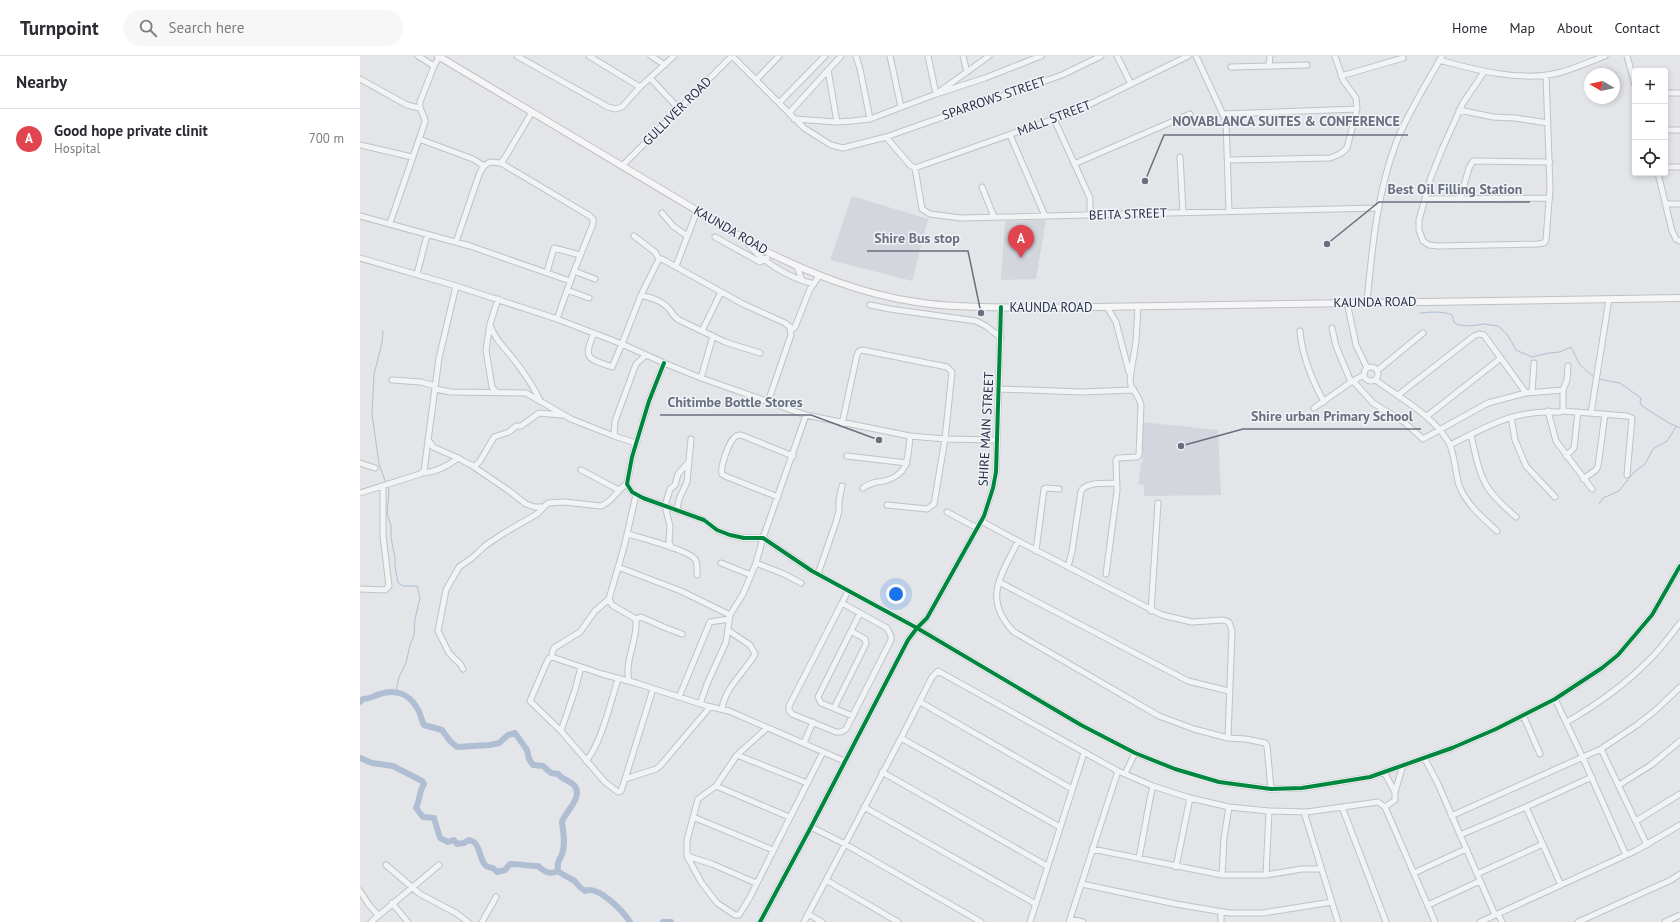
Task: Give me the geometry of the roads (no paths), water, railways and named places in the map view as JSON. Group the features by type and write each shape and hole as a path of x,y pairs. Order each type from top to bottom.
{"main road":[{"name":"KAUNDA ROAD","path":"439,56 697,211 795,266 819,276 875,294 914,302 964,307 1107,307 1347,302 1680,298"}],"street":[{"path":"418,56 434,66"},
{"path":"390,223 425,118 419,108 420,102 439,56"},
{"path":"517,56 568,86 612,109 622,107 640,87 651,79 674,56"},
{"path":"590,56 640,87"},
{"path":"651,56 665,65"},
{"name":"SPARROWS STREET","path":"732,56 794,119 812,134 838,147 850,147 886,137 1062,75 1101,56"},
{"name":"GULLIVER ROAD","path":"622,166 732,56"},
{"path":"756,80 779,56"},
{"path":"779,103 825,56"},
{"path":"789,114 841,56"},
{"path":"856,56 870,119"},
{"path":"890,56 901,107"},
{"path":"928,56 936,94"},
{"path":"963,56 967,72"},
{"path":"936,94 989,56"},
{"path":"794,119 852,122 870,119 936,94 985,78 1031,58 1042,56"},
{"path":"1117,56 1131,84"},
{"name":"MALL STREET","path":"915,168 1082,109 1188,56"},
{"path":"1196,56 1226,121 1229,211"},
{"path":"1269,66 1270,56"},
{"path":"1228,160 1335,157 1343,153 1347,148 1357,109 1356,98 1341,76 1335,56"},
{"path":"1367,302 1379,208 1386,175 1396,144 1415,102 1440,58 1484,72 1546,75 1564,71 1604,56"},
{"path":"1628,56 1632,73"},
{"path":"1341,76 1403,58"},
{"path":"1231,67 1307,65"},
{"path":"828,70 837,122"},
{"path":"1484,72 1459,110 1434,168 1419,220 1420,234 1425,243 1439,246 1544,243 1548,231 1550,198 1546,75"},
{"path":"360,79 407,105 419,108"},
{"path":"651,79 679,109"},
{"path":"1668,93 1680,92"},
{"path":"1223,114 1357,109"},
{"path":"1459,110 1485,116 1515,118 1548,123"},
{"path":"501,163 532,112"},
{"path":"1074,164 1190,114"},
{"path":"1054,119 1090,198 1090,215"},
{"path":"1668,130 1680,130"},
{"path":"1010,135 1045,216"},
{"path":"886,137 910,165 915,168"},
{"path":"419,139 434,146 480,162 484,166"},
{"path":"360,145 412,157"},
{"path":"1180,157 1182,212"},
{"path":"1460,199 1469,168 1473,161 1550,162"},
{"path":"456,242 477,177 484,166 490,162 501,163 590,216 593,219 593,224 570,281 558,319"},
{"path":"1668,167 1680,167"},
{"name":"BEITA STREET","path":"915,168 922,208 925,212 961,218 1379,208"},
{"path":"1659,176 1672,231 1676,239 1680,241"},
{"path":"982,188 994,217"},
{"path":"1426,200 1550,198"},
{"path":"1665,204 1680,204"},
{"path":"676,266 697,211"},
{"path":"662,213 673,226 688,236"},
{"path":"360,216 456,242 570,281"},
{"path":"417,274 427,234"},
{"path":"594,333 588,348 589,357 592,360 612,367 641,295 658,259 655,252 634,236"},
{"path":"716,237 760,262 765,260 770,253"},
{"path":"739,250 745,239 750,247 765,260 802,280 814,284"},
{"path":"547,272 554,248 580,255"},
{"path":"360,258 456,286 558,319 622,344 701,378 806,415 842,424 910,436 945,439 997,440"},
{"path":"658,259 662,259 676,266 752,309 785,323 791,330"},
{"path":"790,274 795,266"},
{"path":"795,266 802,280"},
{"path":"574,271 595,279"},
{"path":"768,402 790,339 791,330 796,324 819,276"},
{"path":"423,473 425,469 442,339 456,286"},
{"path":"567,290 589,298"},
{"path":"702,331 721,292"},
{"path":"641,295 658,301 670,310 675,318 725,342 760,353"},
{"path":"1591,413 1609,298"},
{"path":"497,393 492,387 486,354 490,324 498,299"},
{"path":"911,312 914,302"},
{"path":"1314,408 1364,375 1366,368 1356,345 1347,302"},
{"path":"927,315 928,303"},
{"path":"870,305 927,315 976,321 986,326 1000,338"},
{"path":"1130,379 1136,340 1138,306"},
{"name":"SHIRE MAIN STREET","path":"760,922 908,640 927,618 990,502 996,472 1001,307"},
{"path":"1106,574 1112,536 1117,483 1116,460 1137,457 1139,455 1141,405 1130,379 1125,352 1118,333 1116,322 1107,307"},
{"path":"490,324 498,340 531,384 540,401"},
{"path":"1332,328 1336,346 1352,382 1373,403 1408,425 1423,439 1488,403 1529,392 1564,390"},
{"path":"1300,331 1304,354 1313,380 1324,402"},
{"path":"1378,370 1423,333"},
{"path":"1398,395 1474,336 1479,334 1484,335 1529,392"},
{"path":"701,378 713,336"},
{"path":"842,424 859,351 862,350 947,367 950,369 953,375 936,497 931,507 919,508 887,505"},
{"path":"614,436 615,421 636,364 646,355"},
{"path":"1427,416 1501,358"},
{"path":"463,669 449,653 438,631 446,590 461,565 472,558 486,545 519,523 537,514 548,503 558,502 601,506 605,505 627,484 630,464 636,443 649,401 664,363"},
{"path":"1529,392 1534,363"},
{"path":"1563,411 1564,390 1567,380 1568,366"},
{"path":"1366,368 1372,367 1378,370"},
{"path":"1376,380 1379,375 1378,370"},
{"path":"1364,375 1368,381 1376,380 1427,416 1450,445 1459,485 1466,498 1479,514 1498,531"},
{"path":"392,380 421,382 435,388 451,392 526,393 567,417 614,436 636,443"},
{"path":"999,389 1081,392 1134,390"},
{"path":"1450,445 1482,428 1516,415 1548,411 1563,411 1627,416 1632,418 1627,475"},
{"path":"1548,411 1556,441 1592,489"},
{"path":"1566,456 1573,451 1574,448 1578,412"},
{"path":"472,466 484,456 490,442 494,437 511,431 516,426 521,426 539,413 550,413 567,417"},
{"path":"1583,479 1596,470 1598,466 1605,414"},
{"path":"700,704 707,684 723,651 729,631 730,617 756,563 763,538 793,456 806,415"},
{"path":"1511,417 1515,440 1526,466 1555,497"},
{"path":"778,497 725,476 722,474 721,466 732,440 738,435 793,456"},
{"path":"1470,435 1483,480 1487,487 1516,516"},
{"path":"863,488 870,483 895,476 907,463 910,436"},
{"path":"677,510 679,499 687,484 691,439"},
{"path":"429,440 435,448 472,466 526,504 535,507 544,507"},
{"path":"848,456 907,463"},
{"path":"360,493 395,481 442,468 458,458"},
{"path":"360,463 374,468"},
{"path":"672,548 669,542 670,526 665,506 670,489 675,485 678,474 688,463"},
{"path":"581,470 619,490"},
{"path":"1068,567 1072,551 1081,491 1089,485 1117,483"},
{"path":"627,484 636,495 704,520 717,530 730,535 755,539 763,538 818,574 917,628 1081,725 1135,752 1175,770 1219,782 1271,789 1297,789 1369,778 1452,748 1555,699 1602,668 1618,655 1652,615 1680,566"},
{"path":"360,590 383,591 387,590 389,586 383,536 384,486"},
{"path":"818,574 836,522 842,486"},
{"path":"1036,550 1044,489 1060,489"},
{"path":"636,495 628,534 609,599 595,611 580,632 561,642 554,648 552,657 549,658 530,701 617,792 621,790 625,779 653,689"},
{"path":"1151,610 1158,503"},
{"path":"947,512 977,528"},
{"path":"981,521 1151,610 1175,619 1192,622 1223,620 1229,622 1232,631 1228,738"},
{"path":"628,534 692,556 697,563 697,575"},
{"path":"1018,541 999,582 996,597 998,612 1007,626 1022,638 1159,716 1194,729 1228,738 1246,739 1265,743 1267,746 1271,789"},
{"path":"721,563 751,575"},
{"path":"756,563 774,569 801,583"},
{"path":"618,568 681,591 730,617"},
{"path":"999,582 1188,681 1229,691"},
{"path":"842,603 887,628 891,636 891,640 846,729 841,732 836,732 792,714 789,710 789,706 848,591"},
{"path":"609,599 612,605 636,619 641,617 682,634"},
{"path":"853,716 821,703 818,700 818,695 860,613"},
{"path":"679,697 710,622 730,617"},
{"path":"629,681 628,662 634,641 636,619"},
{"path":"1567,722 1595,706 1627,681 1649,661 1680,623"},
{"path":"722,709 724,700 731,687 755,654 750,645 729,631"},
{"path":"834,708 866,644 865,639 851,631"},
{"path":"552,657 618,679 629,681 710,707 722,709 844,761"},
{"path":"560,731 575,690 581,667"},
{"path":"804,922 932,677 940,671 1118,771 1153,786 1190,798 1229,807 1269,811 1304,812 1342,808 1374,802 1385,807 1435,922"},
{"path":"586,761 592,755 618,679"},
{"path":"1451,816 1582,756 1601,749 1637,725 1656,710 1680,686"},
{"path":"1555,699 1567,722 1626,855"},
{"path":"920,702 1072,789"},
{"path":"625,779 656,769 660,766 710,707"},
{"path":"1523,715 1540,754"},
{"path":"804,743 813,722"},
{"path":"767,728 737,755 716,786 698,798 687,840 687,856 701,882 717,903 736,916 739,915 750,897 823,752"},
{"path":"901,738 1060,827"},
{"path":"1619,784 1651,765 1680,741"},
{"path":"1601,749 1647,845"},
{"path":"1125,774 1135,752"},
{"path":"1030,922 1084,753"},
{"path":"737,755 807,784"},
{"path":"1424,757 1438,784 1496,915 1502,922"},
{"path":"1385,807 1395,800 1395,792 1404,765"},
{"path":"1083,922 1070,921 1118,771"},
{"path":"882,772 1047,866"},
{"path":"1384,772 1395,792"},
{"path":"1460,835 1592,777"},
{"path":"716,786 789,818"},
{"path":"1139,858 1153,786"},
{"path":"1636,821 1680,794"},
{"path":"1176,867 1190,798"},
{"path":"864,807 1036,904"},
{"path":"1222,875 1224,838 1229,807"},
{"path":"1526,807 1561,885"},
{"path":"1342,808 1386,922"},
{"path":"1266,875 1269,811"},
{"path":"1304,812 1338,922"},
{"path":"693,817 774,850"},
{"path":"1480,922 1647,845 1680,825"},
{"path":"811,827 845,844 981,922"},
{"path":"1477,874 1543,844"},
{"path":"1092,849 1222,875 1266,875 1302,869 1321,869"},
{"path":"1414,873 1466,849"},
{"path":"687,856 712,864 756,883"},
{"path":"386,865 420,894 456,913 468,922"},
{"path":"371,922 439,865"},
{"path":"1578,922 1671,880 1680,874"},
{"path":"826,880 898,922"},
{"path":"1428,905 1480,881"},
{"path":"1082,884 1221,913 1263,913 1332,902"},
{"path":"360,891 378,915"},
{"path":"482,922 496,897"},
{"path":"392,903 408,922"},
{"path":"1221,913 1221,922"},
{"path":"808,914 822,922"},
{"path":"1667,922 1680,915"}],"waterway":[{"path":"1420,313 1436,312 1452,315 1454,322 1458,325 1470,326 1484,324 1498,326 1507,334 1516,350 1532,357 1560,352 1571,347 1580,365 1594,377"},
{"path":"383,331 382,343 374,374 372,414 379,464 386,483"},
{"path":"1598,379 1620,383 1641,398 1640,402 1642,406 1680,428"},
{"path":"1599,504 1603,498 1619,491 1633,473 1645,464 1653,449 1667,441 1676,427"},
{"path":"387,486 389,490 387,514 391,525 391,537 398,583 403,586 417,586 420,598 415,619 414,635 406,663 399,677 396,691"},
{"path":"360,702 363,699 391,692 402,694 414,703 424,725 442,730 450,741 457,747 499,743 508,735 515,733 527,750 529,759 533,765 543,766 551,773 558,774 562,778 572,783 577,790 576,799 562,822 564,846 558,863 558,871 574,881 585,891 590,890 603,895 610,900 630,922"},
{"path":"360,758 372,763 393,766 422,781 424,784 416,808 423,817 434,818 440,838 448,842 454,840 457,844 464,843 469,840 474,842 483,862 488,867 493,868 497,872 505,870 510,864 538,866 550,873 558,871"},
{"path":"663,922 671,922"}],"place":[{"name":"NOVABLANCA SUITES & CONFERENCE","path":"1145,181"},
{"name":"Best Oil Filling Station","path":"1327,244"},
{"name":"Good hope private clinit","path":"1021,258"},
{"name":"Shire Bus stop","path":"981,313"},
{"name":"Chitimbe Bottle Stores","path":"879,440"},
{"name":"Shire urban Primary School","path":"1181,446"}]}
